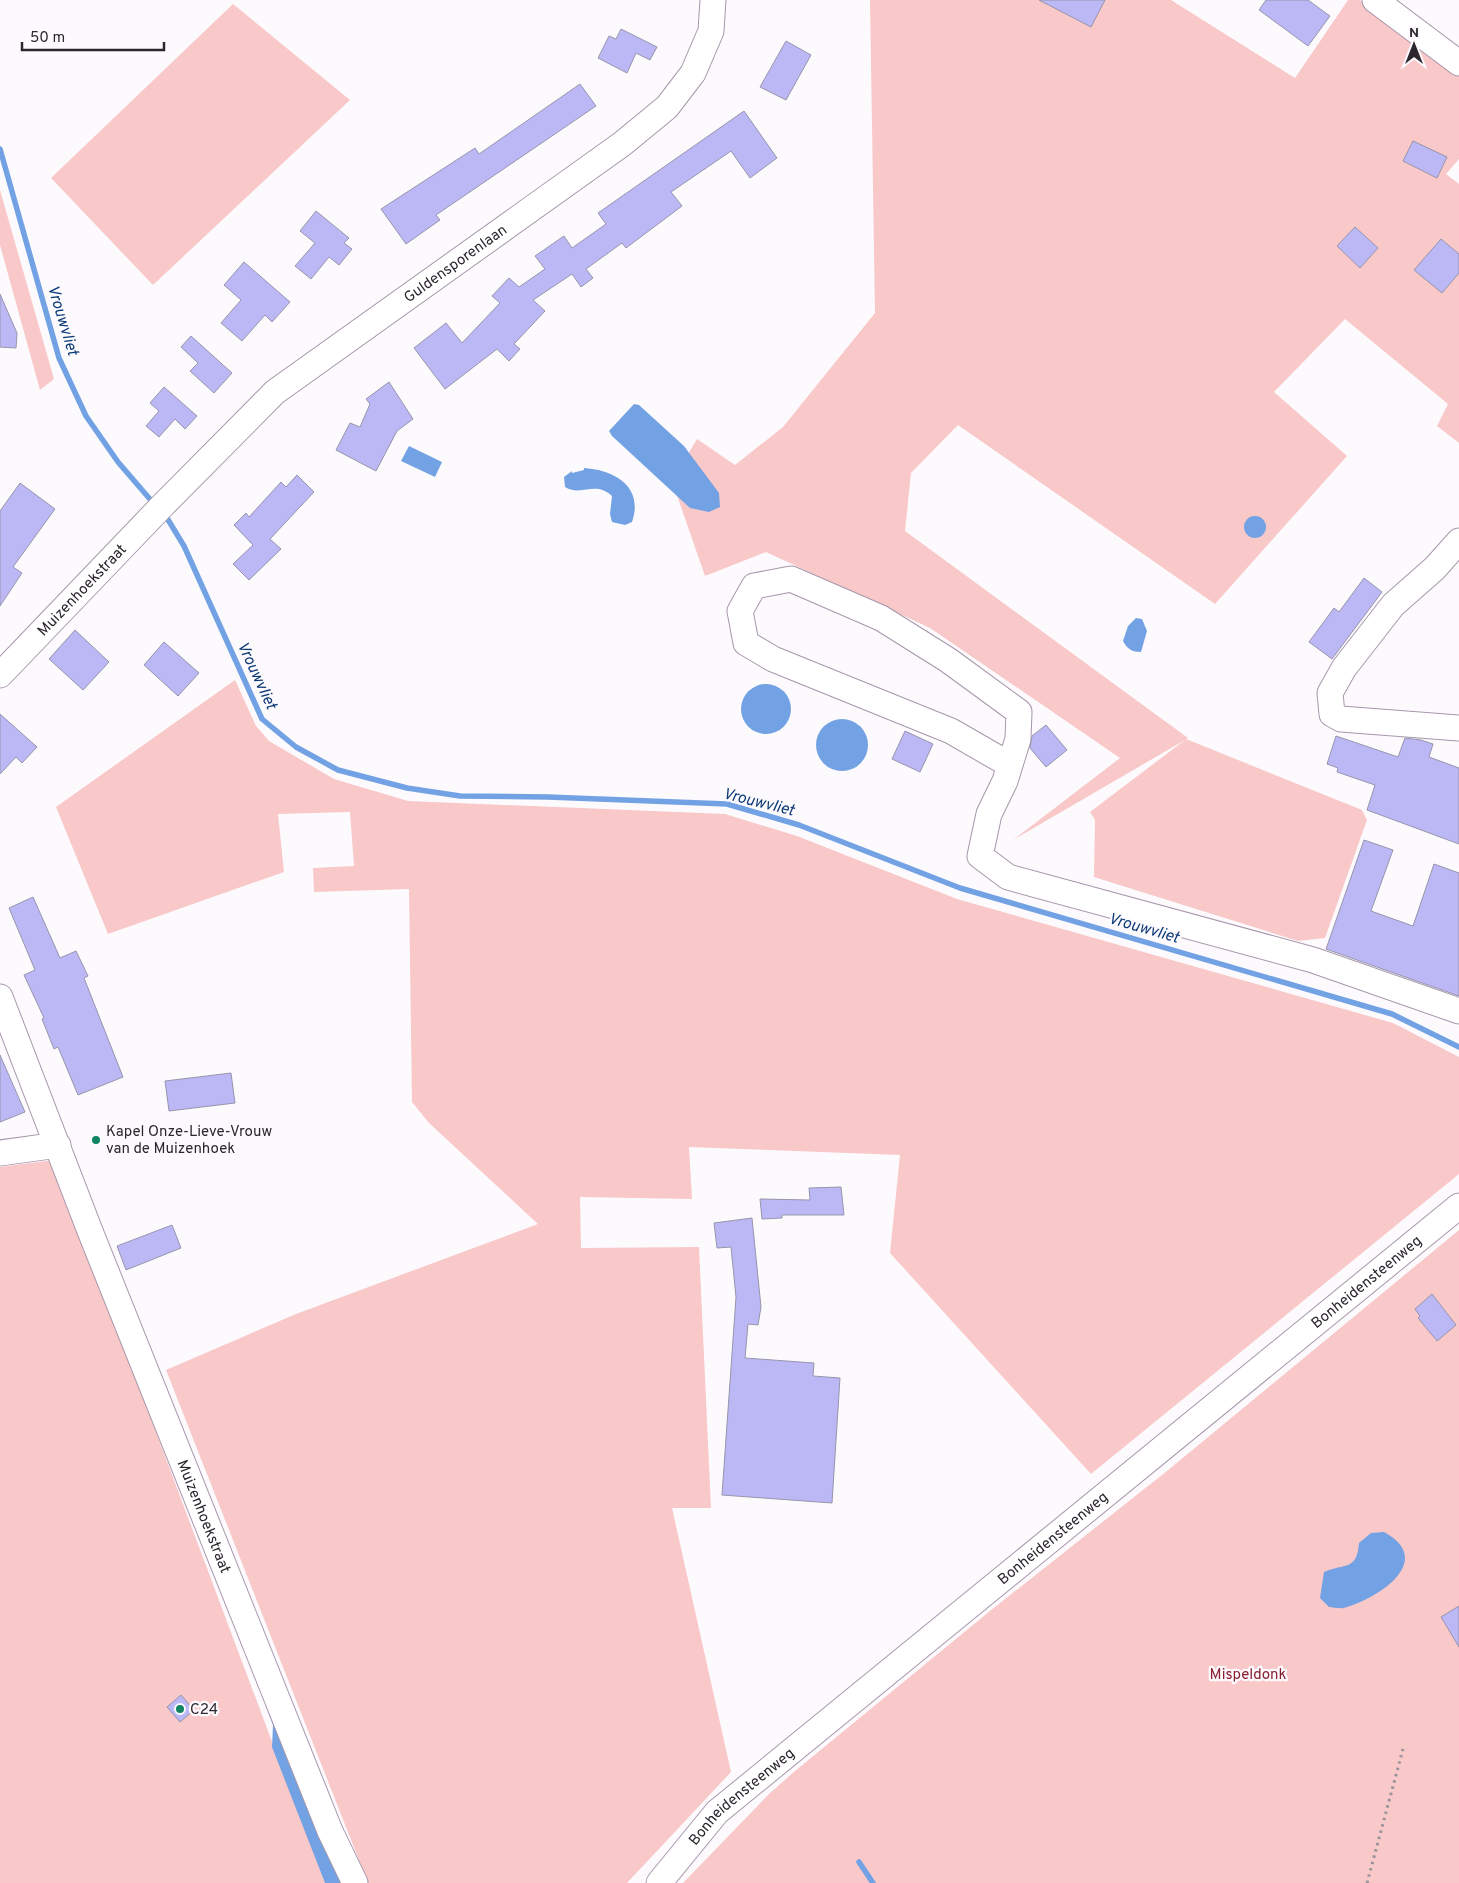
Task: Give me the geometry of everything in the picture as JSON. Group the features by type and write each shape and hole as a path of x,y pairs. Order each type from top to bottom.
{"street":[{"name":"Guldensporenlaan","path":"159,509 275,392 622,144 667,107 693,73 712,31 713,0"},
{"path":"1375,0 1459,63"},
{"name":"Muizenhoekstraat","path":"0,675 159,509"},
{"path":"1459,541 1435,568 1393,605 1344,668 1330,693 1332,714 1342,719 1459,728"},
{"path":"1010,765 951,731 773,660 746,643 740,611 754,586 791,579 881,618 948,660 1019,712 1018,740 1005,781 990,814 980,856 1008,877 1313,960 1459,1010"},
{"name":"Muizenhoekstraat","path":"0,997 327,1822 355,1883"},
{"path":"0,1153 58,1146"},
{"name":"Bonheidensteenweg","path":"659,1883 717,1812 1459,1206"}],"path":[{"path":"1367,1883 1403,1749"}],"green space":[{"path":"870,0 1171,0 1295,78 1348,0 1360,0 1459,73 1459,159 1446,174 1459,184 1459,443 1437,426 1448,404 1345,319 1274,392 1347,456 1215,604 958,425 911,473 905,531 1188,738 1186,739 1362,810 1367,820 1325,938 1298,941 1094,877 1095,820 1090,812 1185,740 1013,840 1120,758 930,628 766,552 705,576 672,481 697,439 735,465 783,427 875,313"},
{"path":"233,4 350,100 153,285 51,178"},
{"path":"0,190 54,379 40,390 0,245"},
{"path":"235,680 256,726 269,741 334,779 408,801 725,814 797,836 957,899 1393,1023 1459,1057 1459,1174 1091,1474 890,1253 900,1155 689,1147 692,1199 580,1197 581,1248 699,1247 711,1508 672,1508 731,1772 627,1883 368,1883 166,1370 296,1314 538,1224 429,1123 412,1102 409,889 314,892 313,868 354,866 350,812 278,814 284,872 108,934 56,807"},
{"path":"54,1160 325,1883 0,1883 0,1167"},
{"name":"Mispeldonk","path":"1459,1230 1459,1883 683,1883 769,1794 795,1771 990,1611 1167,1471"}],"water":[{"path":"634,404 639,405 684,446 719,493 720,507 709,512 690,508 612,436 609,431"},
{"path":"409,446 442,462 435,477 401,461"},
{"path":"584,468 606,472 624,483 634,499 635,510 632,522 625,525 612,522 610,514 612,496 606,491 600,489 571,490 565,487 564,477 572,471 572,473 584,470"},
{"path":"1255,516 1263,519 1266,527 1263,535 1255,538 1247,535 1244,527 1247,519"},
{"path":"1136,618 1142,619 1147,631 1141,652 1130,650 1123,641 1128,626"},
{"path":"771,684 784,691 790,699 790,719 784,727 776,733 761,734 748,727 742,719 741,704 748,691 756,685"},
{"path":"837,719 847,719 861,726 868,740 868,750 861,764 847,771 837,771 827,767 820,760 816,750 816,740 820,730 827,723"},
{"path":"1384,1532 1399,1543 1405,1555 1403,1566 1396,1578 1385,1588 1357,1603 1342,1608 1329,1607 1320,1598 1324,1572 1349,1565 1356,1558 1359,1543 1371,1533"},
{"path":"273,1701 346,1883 325,1883 272,1747 273,1725 265,1704"}],"building":[{"path":"1039,0 1105,0 1091,27"},
{"path":"1266,0 1308,0 1330,16 1308,46 1259,10"},
{"path":"621,29 657,47 650,60 636,53 627,73 598,58 609,36 616,39"},
{"path":"786,41 811,55 786,100 760,87"},
{"path":"580,84 596,106 436,215 440,220 406,244 381,209 475,148 479,154"},
{"path":"744,111 777,158 750,178 731,151 671,192 682,206 626,248 622,243 586,269 593,278 581,287 572,274 533,300 545,311 514,344 520,349 509,361 497,349 445,389 414,348 446,323 462,343 500,303 492,296 509,278 519,287 545,269 535,256 564,236 572,248 606,224 598,213"},
{"path":"1413,141 1447,157 1437,178 1403,161"},
{"path":"316,211 349,238 344,243 352,249 339,265 329,257 311,279 295,266 315,243 300,231"},
{"path":"1355,227 1378,248 1360,268 1337,246"},
{"path":"1441,239 1459,254 1459,273 1442,293 1414,270"},
{"path":"244,262 290,302 272,322 265,315 242,341 221,323 241,300 224,285"},
{"path":"0,294 17,333 16,348 0,347"},
{"path":"191,336 232,373 214,393 190,371 198,363 181,347"},
{"path":"389,382 413,419 397,431 376,471 336,450 350,423 360,427 370,404 366,399"},
{"path":"164,387 197,416 185,429 175,419 159,437 146,426 159,411 150,403"},
{"path":"297,475 314,492 270,539 281,549 249,580 233,564 253,545 234,525 246,513 249,517 281,482 286,487"},
{"path":"20,483 55,509 13,567 22,573 0,606 0,511"},
{"path":"1364,578 1382,592 1332,659 1309,642 1334,608 1339,612"},
{"path":"75,630 109,662 83,690 49,659"},
{"path":"164,642 199,673 178,696 144,665"},
{"path":"0,714 37,747 22,763 16,757 0,774"},
{"path":"1046,725 1067,750 1046,767 1030,748 1032,736"},
{"path":"905,731 933,744 920,772 892,759"},
{"path":"1336,736 1398,757 1405,738 1433,744 1429,757 1459,768 1459,844 1367,810 1375,785 1337,772 1338,768 1327,764"},
{"path":"1364,840 1393,850 1371,911 1413,926 1434,864 1459,873 1459,996 1326,949"},
{"path":"33,897 60,958 76,951 88,976 84,978 123,1077 78,1095 58,1047 54,1049 42,1019 44,1018 24,975 35,970 9,908"},
{"path":"0,1055 25,1112 0,1122"},
{"path":"231,1073 235,1103 169,1111 165,1081"},
{"path":"841,1187 844,1215 782,1215 782,1218 762,1219 760,1199 810,1200 809,1188"},
{"path":"752,1218 761,1307 758,1325 748,1324 745,1358 814,1363 813,1376 840,1378 832,1503 722,1495 736,1297 731,1247 717,1248 714,1223"},
{"path":"172,1225 181,1248 126,1270 117,1246"},
{"path":"1432,1294 1456,1325 1437,1341 1418,1318 1420,1316 1415,1309"},
{"path":"1459,1606 1459,1647 1441,1617"},
{"name":"C24","path":"181,1695 194,1710 180,1722 167,1707"}],"waterway":[{"name":"Vrouwvliet","path":"0,149 59,358 86,416 118,462 155,505"},
{"name":"Vrouwvliet","path":"164,513 184,546 262,719 296,747 338,770 407,788 460,796 548,797 727,804 799,825 960,888 1392,1014 1459,1047"},
{"path":"859,1862 873,1883"}],"place":[{"name":"Kapel Onze-Lieve-Vrouw van de Muizenhoek","path":"96,1140"},
{"name":"C24","path":"180,1709"}]}
